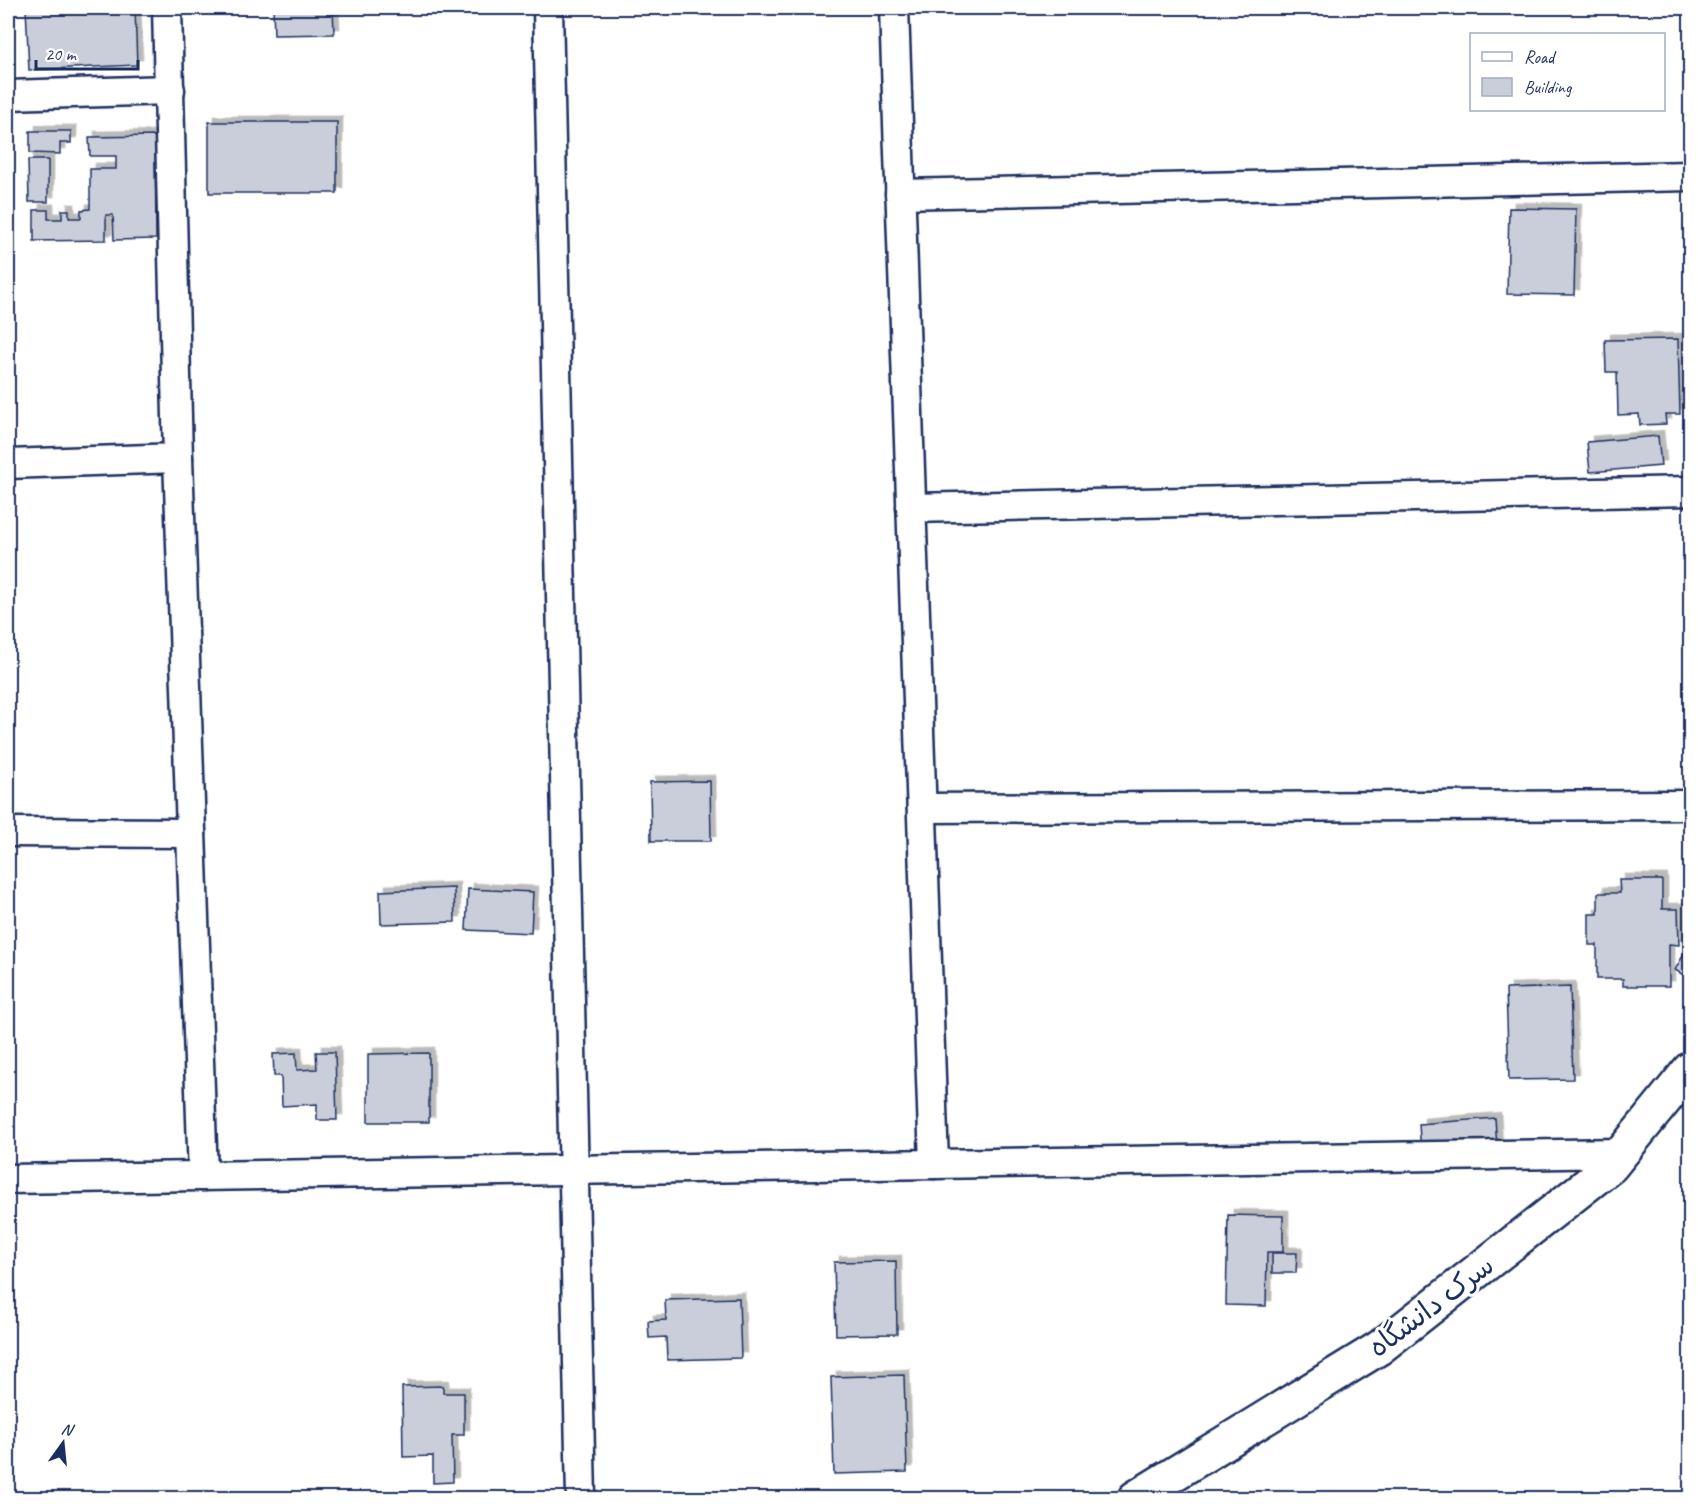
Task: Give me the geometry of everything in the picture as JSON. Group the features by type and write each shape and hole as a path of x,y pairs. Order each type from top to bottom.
{"street":[{"path":"167,8 178,458 203,1176"},
{"path":"548,8 581,1498"},
{"path":"894,8 934,1164"},
{"path":"8,95 170,90"},
{"path":"900,194 1690,176"},
{"path":"8,464 178,458"},
{"path":"911,508 1690,491"},
{"path":"922,808 1690,805"},
{"path":"8,832 191,833"},
{"name":"سرک دانشگاه","path":"1135,1498 1379,1348 1611,1166 1690,1069"},
{"path":"8,1179 1620,1153"}],"building":[{"path":"26,8 135,8 137,65 29,70"},
{"path":"273,8 333,8 334,34 274,35"},
{"path":"209,122 337,122 337,193 209,193"},
{"path":"30,131 71,131 71,143 60,143 60,154 30,153"},
{"path":"155,136 156,239 114,240 113,215 106,215 106,240 34,241 34,210 48,210 48,219 62,219 62,210 69,210 69,218 81,218 81,210 90,209 90,169 116,169 116,156 90,156 89,137"},
{"path":"28,160 48,160 48,202 29,202"},
{"path":"1509,208 1576,209 1574,295 1507,294"},
{"path":"1678,339 1680,414 1665,414 1666,424 1640,425 1639,414 1618,415 1617,372 1606,372 1605,340"},
{"path":"1658,436 1661,466 1590,472 1587,442"},
{"path":"710,781 711,841 651,841 650,782"},
{"path":"1619,880 1662,880 1662,909 1678,909 1679,945 1669,944 1669,986 1623,986 1623,979 1597,979 1597,945 1589,945 1589,914 1598,914 1598,893 1620,893"},
{"path":"454,888 455,922 381,924 380,891"},
{"path":"468,889 533,892 531,933 466,930"},
{"path":"1690,943 1690,979 1675,970"},
{"path":"1570,987 1573,1079 1509,1080 1506,989"},
{"path":"316,1052 335,1052 337,1120 317,1120 317,1104 282,1106 281,1076 274,1076 273,1054 296,1053 297,1070 317,1069"},
{"path":"429,1053 429,1122 368,1122 368,1054"},
{"path":"1495,1118 1497,1148 1421,1153 1419,1124"},
{"path":"1228,1215 1283,1216 1283,1252 1267,1252 1266,1306 1226,1305"},
{"path":"1272,1253 1297,1253 1296,1273 1272,1273"},
{"path":"896,1261 897,1334 836,1335 834,1262"},
{"path":"739,1298 741,1358 667,1360 666,1337 649,1338 648,1321 666,1320 665,1300"},
{"path":"904,1375 907,1472 834,1474 831,1377"},
{"path":"443,1386 443,1393 464,1393 464,1435 452,1435 453,1482 433,1483 433,1456 403,1457 402,1387"}]}
